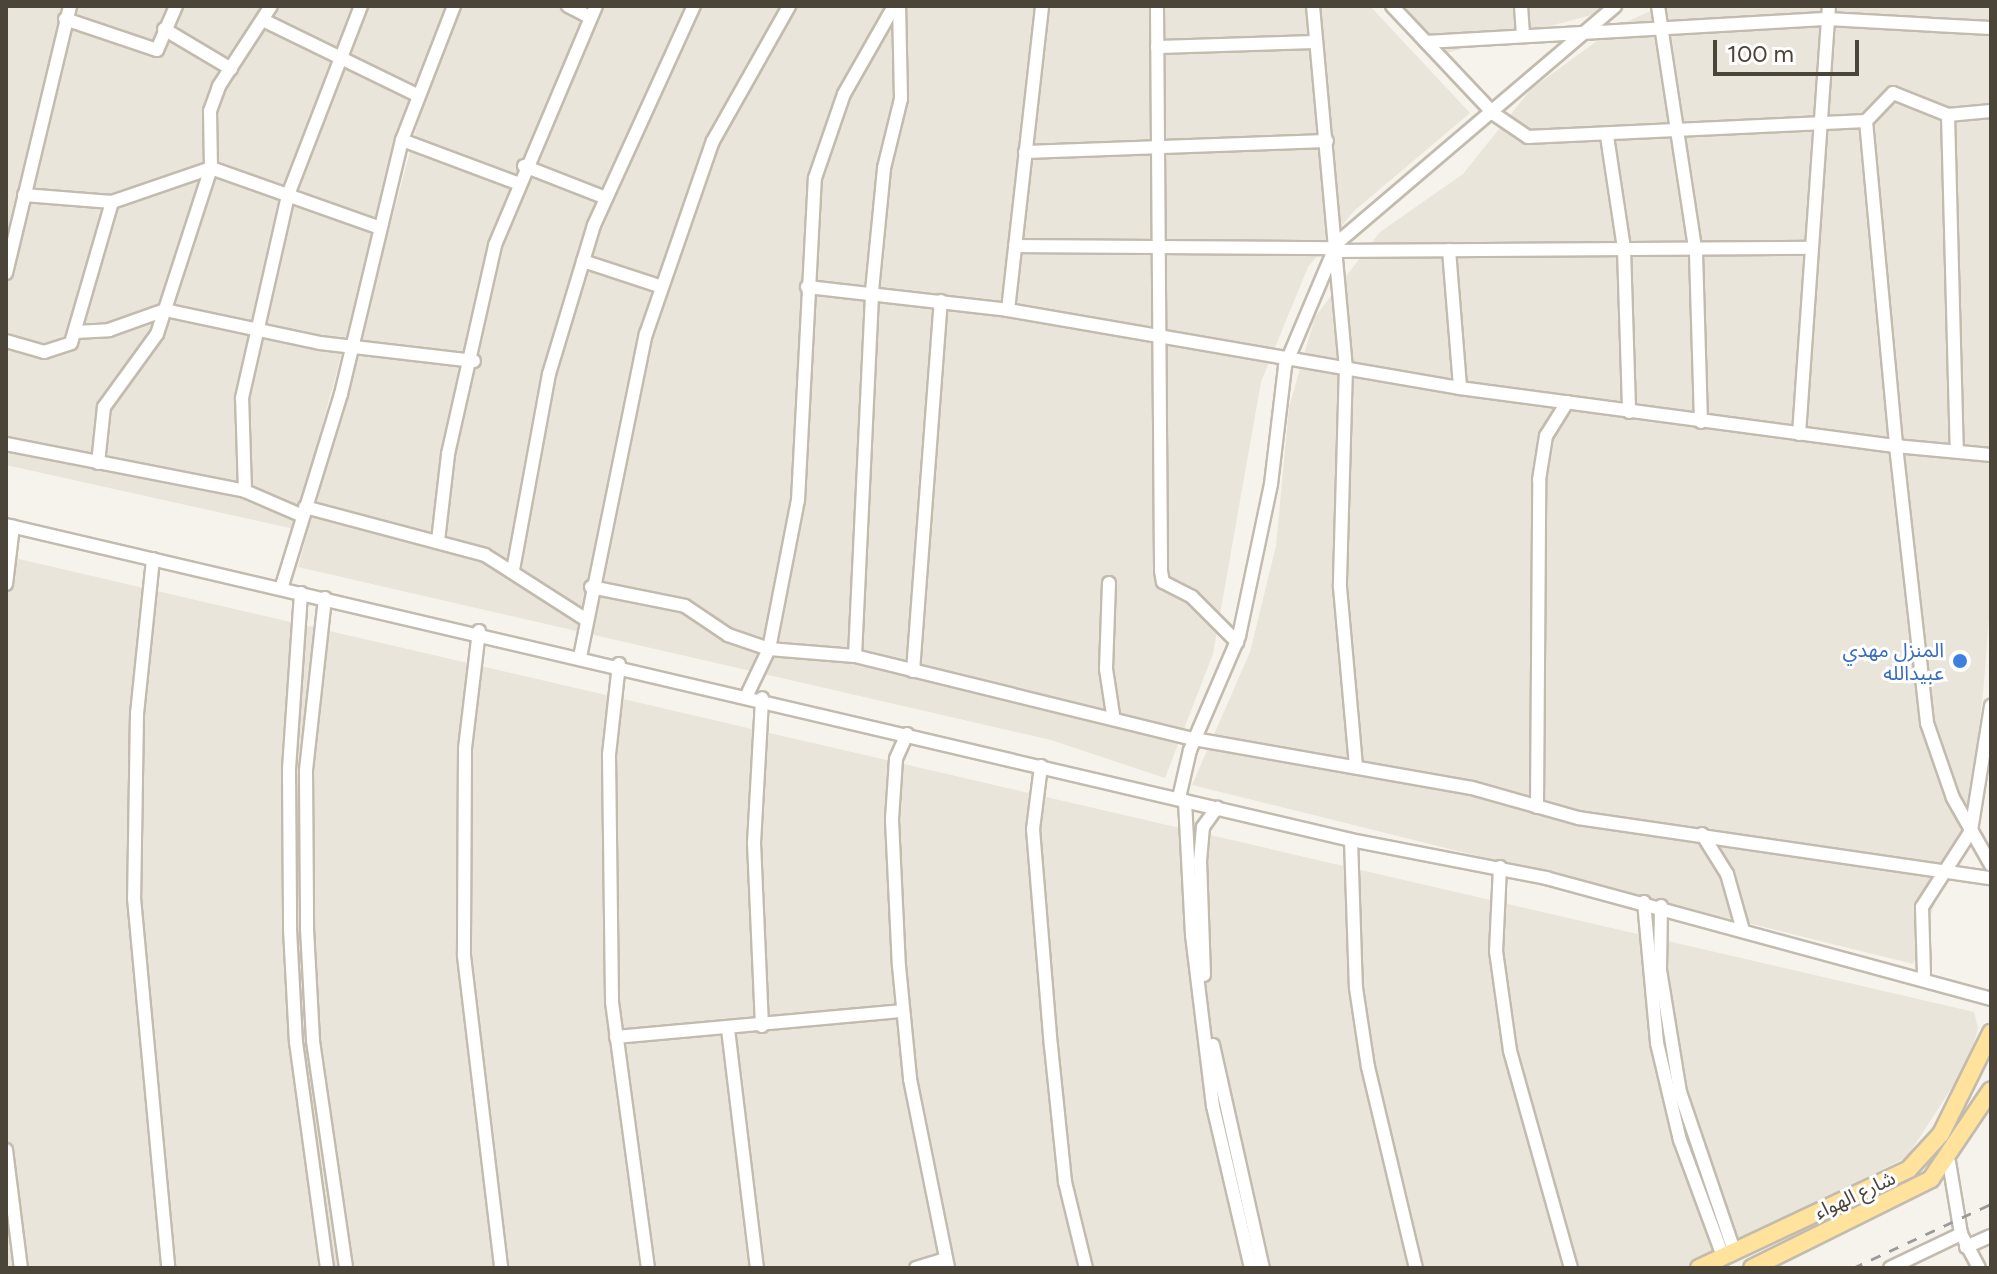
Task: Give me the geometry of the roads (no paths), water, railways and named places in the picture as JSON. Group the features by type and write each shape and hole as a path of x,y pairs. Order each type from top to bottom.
{"main road":[{"name":"شارع الهواء","path":"1699,1268 1909,1169 1941,1134 1991,1033"},
{"name":"شارع الهواء","path":"1752,1268 1873,1213 1949,1162 1991,1090"}],"street":[{"path":"6,273 10,237 24,195 68,12 157,50 176,6"},
{"path":"98,463 104,407 145,355 165,310 211,168 210,111 231,69 265,21 271,6"},
{"path":"245,491 242,398 288,195 361,6"},
{"path":"281,589 352,348 415,94 454,6"},
{"path":"438,541 448,454 474,361 495,245 524,166 593,12 568,6"},
{"path":"513,570 549,374 583,261 606,198 693,6"},
{"path":"747,695 769,649 798,500 815,178 827,137 896,6"},
{"path":"855,656 872,291 884,168 901,99 896,6"},
{"path":"1008,310 1042,6"},
{"path":"1157,6 1155,335 1163,582 1192,597 1237,642"},
{"path":"1313,6 1346,366 1340,587 1356,767"},
{"path":"1392,6 1494,114 1528,137 1607,136 1819,121 1866,121 1893,93 1948,115 1991,111"},
{"path":"1521,6 1523,36"},
{"path":"1251,1268 1213,1106 1182,799 1194,739 1237,642 1271,484 1287,361 1336,247 1494,114 1615,6"},
{"path":"1658,6 1696,253 1701,422"},
{"path":"580,657 591,587 662,287 713,141 783,8"},
{"path":"1426,42 1661,27 1829,12 1991,28"},
{"path":"1799,434 1829,12"},
{"path":"265,21 340,54 415,94"},
{"path":"164,29 231,69"},
{"path":"1157,47 1316,42"},
{"path":"1948,115 1957,449"},
{"path":"1866,121 1896,446 1927,723 1971,831 1991,865"},
{"path":"1607,136 1624,249 1629,412"},
{"path":"402,140 517,183"},
{"path":"1025,152 1158,153 1327,141"},
{"path":"524,166 606,198"},
{"path":"24,195 112,202 211,168 380,228"},
{"path":"6,341 44,352 71,343 112,202"},
{"path":"1015,246 1624,249 1696,253 1812,248"},
{"path":"1449,250 1460,388"},
{"path":"583,261 662,287"},
{"path":"807,287 872,291 1008,310 1287,361 1346,366 1460,388 1629,412 1991,455"},
{"path":"913,671 941,301"},
{"path":"75,332 109,330 165,310 352,348 474,361"},
{"path":"1537,807 1539,480 1546,436 1567,402"},
{"path":"6,444 245,491 304,512 438,541 513,570 585,619"},
{"path":"6,584 10,526 479,631 1351,840 1500,867 1924,975 1991,999"},
{"path":"153,559 137,713 134,898 168,1268"},
{"path":"1109,583 1106,669 1113,715"},
{"path":"591,587 685,606 728,635 769,649 855,656 1113,715 1194,739 1356,767 1537,807 1991,878"},
{"path":"301,593 289,770 290,929 296,1042 327,1268"},
{"path":"325,598 306,771 307,929 313,1041 346,1268"},
{"path":"479,631 465,749 464,956 501,1268"},
{"path":"619,664 609,770 616,1037 648,1268"},
{"path":"762,698 754,843 762,1026"},
{"path":"1924,975 1922,907 1971,831 1991,706"},
{"path":"907,734 896,759 892,820 903,1011 947,1264 916,1268"},
{"path":"1041,766 1033,829 1047,1001 1065,1182 1086,1268"},
{"path":"1217,808 1203,827 1200,861 1207,1013 1263,1268"},
{"path":"1702,834 1727,874 1742,927"},
{"path":"1351,840 1356,988 1368,1067 1416,1268"},
{"path":"1500,867 1496,936 1507,1036 1571,1268"},
{"path":"1644,902 1657,1043 1680,1140 1729,1254"},
{"path":"1661,906 1660,970 1680,1092 1729,1254"},
{"path":"616,1037 903,1011"},
{"path":"728,1029 757,1268"},
{"path":"6,1150 21,1268"},
{"path":"1949,1162 1964,1240 1979,1268"},
{"path":"1890,1268 1964,1240 1991,1236"}],"railway":[{"path":"1853,1268 1991,1204"}],"place":[{"name":"المنزل مهدي عبيدالله","path":"1960,661"}]}
